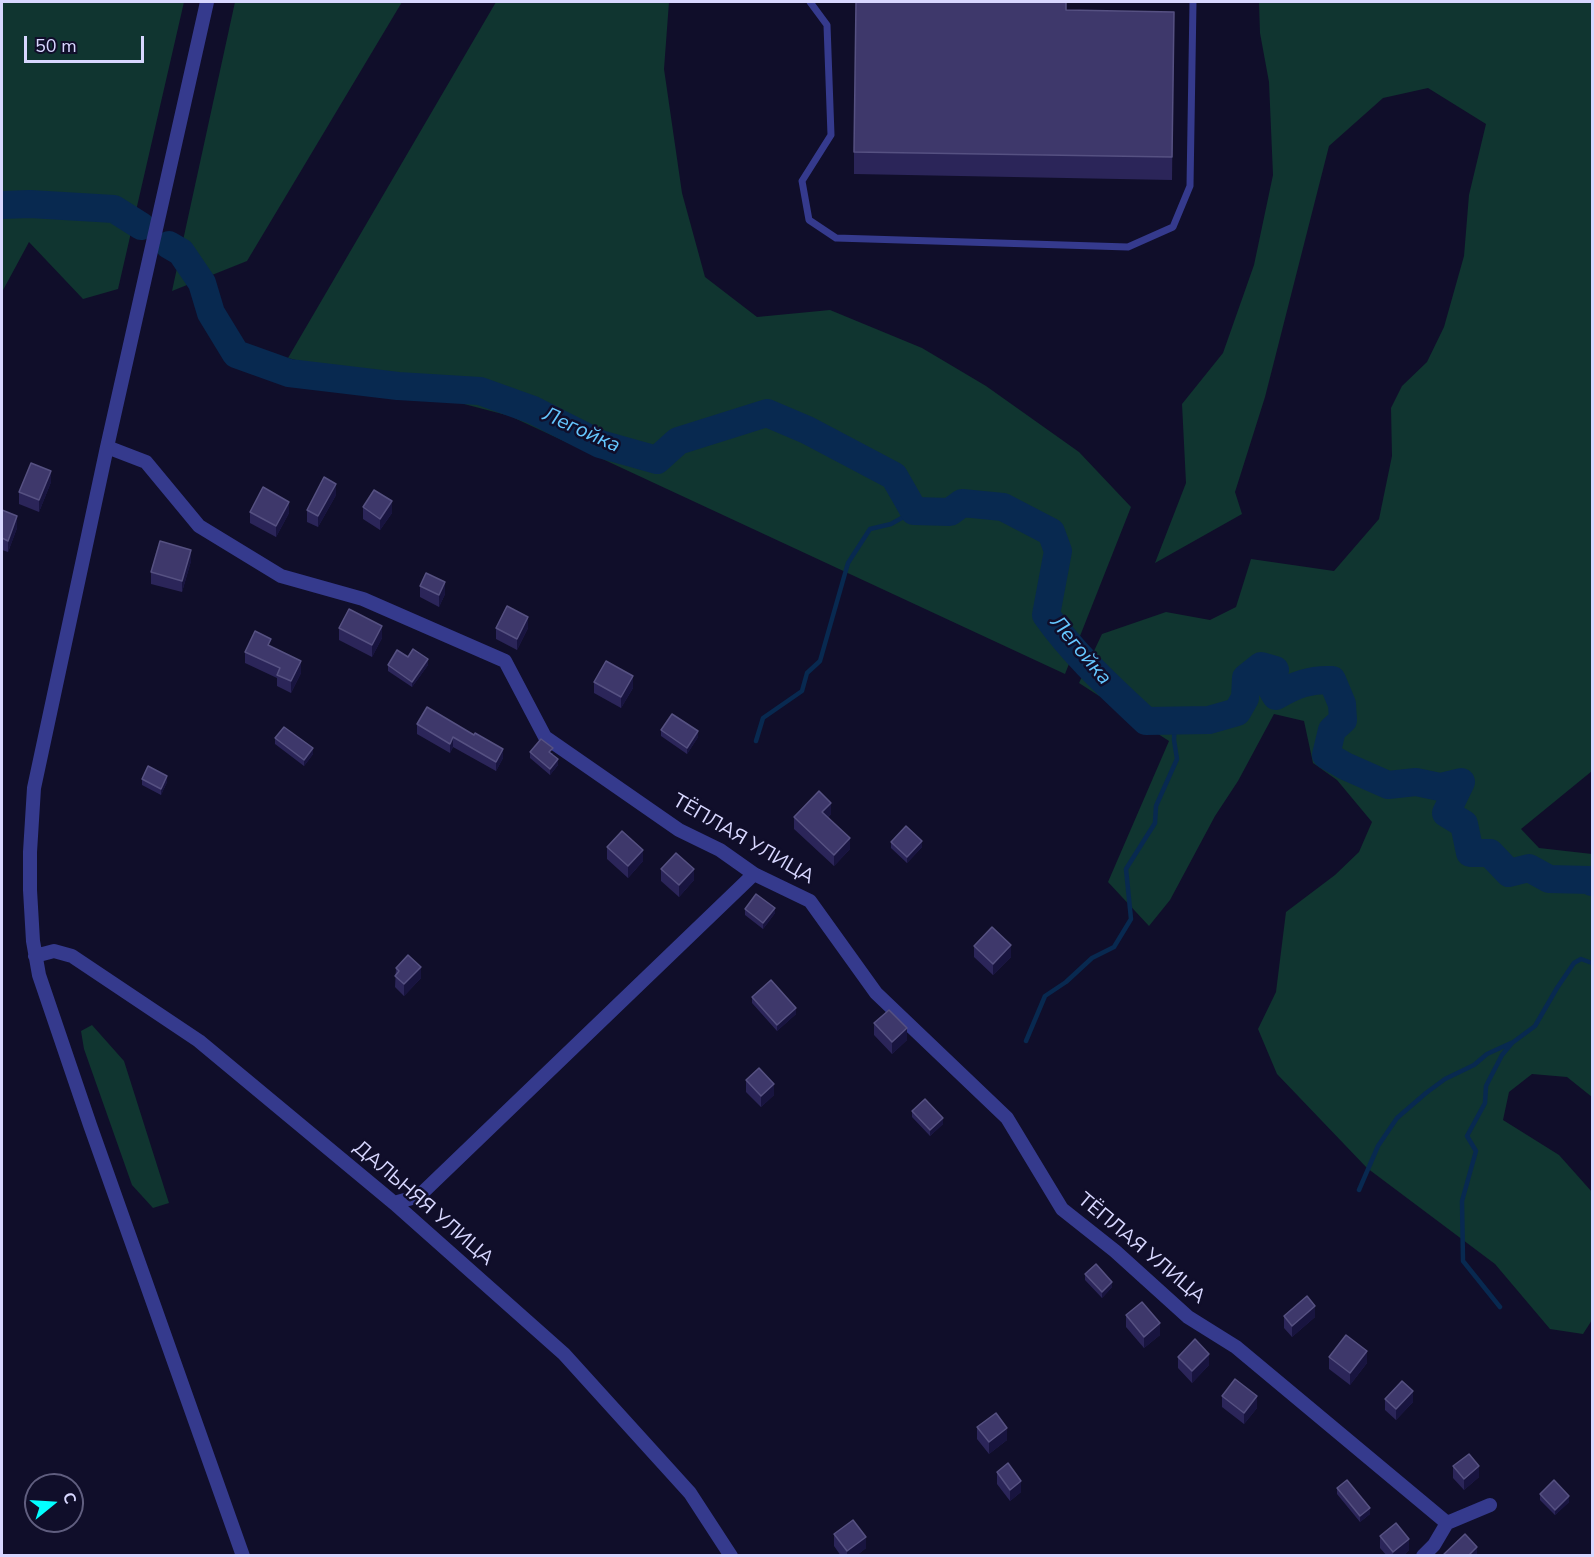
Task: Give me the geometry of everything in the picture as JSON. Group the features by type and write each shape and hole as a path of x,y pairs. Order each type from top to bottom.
{"street":[{"path":"207,2 107,447 34,788 30,881 33,941 39,975 243,1556"},
{"name":"ТЁПЛАЯ УЛИЦА","path":"107,447 146,462 199,526 281,576 363,600 505,661 545,736 679,830 720,850 754,874 810,901 876,993 1007,1118 1062,1209 1114,1251 1188,1317 1236,1347 1447,1522"},
{"path":"394,1203 420,1196 754,874"},
{"name":"ДАЛЬНЯЯ УЛИЦА","path":"35,956 54,951 72,956 199,1041 394,1203 564,1354 690,1493 731,1556"},
{"path":"1423,1556 1434,1545 1447,1522 1490,1505"}],"lane":[{"path":"810,2 827,25 831,135 802,181 809,220 836,238 1128,247 1173,227 1190,186 1193,2"}],"green space":[{"path":"2,2 184,2 118,289 83,299 29,242 2,292"},
{"path":"235,2 402,2 247,261 172,291"},
{"path":"496,2 669,2 664,69 682,193 705,277 757,317 830,310 922,348 986,386 1079,452 1131,507 1065,674 510,416 288,358"},
{"path":"1259,2 1592,2 1592,771 1521,829 1539,848 1592,854 1592,1097 1567,1077 1532,1074 1509,1092 1503,1120 1559,1155 1592,1192 1592,1320 1583,1334 1550,1329 1495,1264 1367,1168 1277,1074 1258,1029 1276,992 1286,912 1335,875 1359,852 1372,822 1337,780 1313,763 1304,721 1274,714 1170,900 1149,926 1108,882 1169,741 1079,683 1102,634 1166,612 1210,620 1236,607 1251,559 1334,571 1379,519 1392,456 1391,408 1402,386 1427,362 1444,327 1464,256 1469,195 1486,124 1428,88 1383,98 1329,146 1265,397 1235,492 1242,514 1155,563 1186,483 1182,404 1223,353 1254,265 1273,175 1269,82 1260,33"},
{"path":"92,1025 124,1061 169,1203 153,1208 132,1185 84,1049 81,1031"}],"building":[{"path":"856,2 1066,2 1066,10 1174,12 1172,157 854,152"},
{"path":"31,463 51,471 39,500 19,492"},
{"path":"324,477 336,484 318,516 307,510"},
{"path":"263,487 289,502 276,526 250,512"},
{"path":"374,490 392,501 380,519 363,507"},
{"path":"2,510 17,516 8,541 2,538"},
{"path":"160,541 191,550 182,581 151,572"},
{"path":"426,573 445,582 439,595 420,586"},
{"path":"507,606 528,617 517,639 496,628"},
{"path":"349,609 382,626 372,645 339,628"},
{"path":"255,631 271,639 268,645 301,661 291,681 277,675 280,668 245,652"},
{"path":"413,649 428,659 412,682 388,665 397,650 408,657"},
{"path":"606,661 633,676 621,697 594,682"},
{"path":"427,707 503,749 496,762 453,737 450,744 417,724"},
{"path":"672,714 698,731 687,748 661,730"},
{"path":"284,727 313,748 304,760 275,738"},
{"path":"541,739 553,748 549,752 558,759 550,769 530,752"},
{"path":"148,766 167,776 161,789 142,779"},
{"path":"819,791 831,803 822,812 850,838 834,855 794,817"},
{"path":"906,826 922,841 907,857 891,842"},
{"path":"622,831 643,850 628,866 607,847"},
{"path":"676,853 694,869 679,885 661,869"},
{"path":"756,894 775,908 763,923 745,909"},
{"path":"992,927 1011,945 993,964 974,946"},
{"path":"408,955 421,967 404,984 395,976 399,971 396,968"},
{"path":"771,980 796,1008 777,1025 752,997"},
{"path":"889,1010 907,1028 892,1042 874,1023"},
{"path":"759,1068 774,1084 761,1096 746,1080"},
{"path":"925,1099 943,1118 930,1130 912,1111"},
{"path":"1096,1264 1112,1282 1102,1292 1085,1274"},
{"path":"1307,1296 1315,1306 1292,1326 1284,1316"},
{"path":"1142,1302 1160,1323 1144,1337 1126,1315"},
{"path":"1346,1335 1367,1351 1350,1373 1329,1357"},
{"path":"1195,1339 1209,1354 1192,1371 1178,1357"},
{"path":"1235,1379 1257,1396 1244,1413 1222,1396"},
{"path":"1402,1381 1413,1391 1396,1409 1385,1399"},
{"path":"996,1413 1007,1428 989,1442 977,1427"},
{"path":"1469,1454 1479,1466 1464,1479 1453,1466"},
{"path":"1008,1463 1021,1481 1010,1490 997,1472"},
{"path":"1347,1480 1370,1508 1360,1516 1337,1488"},
{"path":"1554,1480 1569,1496 1555,1510 1540,1494"},
{"path":"853,1520 866,1537 847,1551 834,1534"},
{"path":"1396,1523 1409,1539 1393,1552 1380,1536"},
{"path":"1465,1534 1477,1547 1468,1556 1442,1556"}],"waterway":[{"name":"Легойка","path":"2,205 30,204 114,209 141,226"},
{"name":"Легойка","path":"169,245 181,252 202,283 211,313 236,354 289,373 398,386 480,391 533,410 600,444 657,460 678,441 767,413 807,430 894,476 914,511 950,512 962,503 1003,507 1051,532 1058,551 1046,615 1081,658 1146,721 1209,720 1237,712 1245,698 1246,678 1261,666 1275,670 1270,686 1276,696 1303,684 1332,680 1342,704 1343,720 1332,730 1326,755 1388,785 1416,782 1440,787 1461,782 1446,813 1464,824 1470,853 1490,853 1509,873 1529,868 1549,879 1590,880 1592,882"},
{"path":"756,741 763,718 802,691 807,673 820,661 848,563 870,529 891,524 914,511"},
{"path":"1026,1041 1045,996 1066,982 1092,958 1114,947 1131,919 1126,869 1155,823 1156,806 1177,759 1174,740 1175,720"},
{"path":"1500,1307 1463,1261 1462,1201 1476,1151 1467,1136 1485,1103 1486,1086 1502,1055 1512,1043 1535,1026 1574,963 1581,959 1592,963"},
{"path":"1359,1190 1378,1146 1397,1118 1445,1079 1474,1065 1487,1054 1511,1043"}]}
